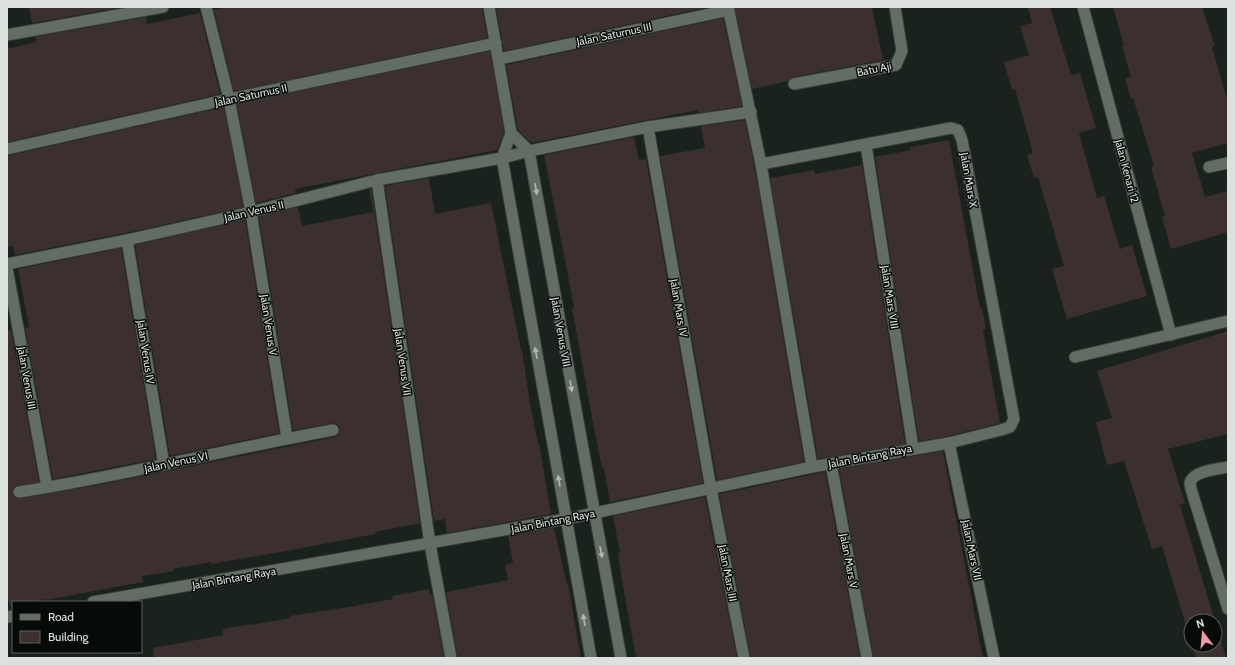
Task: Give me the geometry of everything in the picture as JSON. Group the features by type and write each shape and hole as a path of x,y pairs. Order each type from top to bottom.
{"street":[{"path":"7,35 163,7"},
{"name":"Jalan Venus V","path":"206,7 229,99 251,212 286,438"},
{"path":"489,7 511,133 502,158 591,658"},
{"name":"Batu Aji","path":"794,84 896,65 902,51 895,7"},
{"name":"Jalan Kenari 12","path":"1083,7 1171,335"},
{"path":"728,9 761,164 812,467"},
{"name":"Jalan Saturnus III","path":"499,59 728,9"},
{"name":"Jalan Saturnus II","path":"7,149 229,99 496,44"},
{"name":"Jalan Venus II","path":"7,264 127,240 251,212 377,180 502,158 529,150 648,127 751,112"},
{"name":"Jalan Mars IV","path":"648,127 711,489"},
{"name":"Jalan Mars X","path":"761,164 951,128 958,130 962,140 1014,419 1010,427"},
{"path":"511,133 529,150"},
{"name":"Jalan Mars VIII","path":"866,145 914,448"},
{"name":"Jalan Venus VIII","path":"529,150 621,658"},
{"path":"1209,167 1228,163"},
{"name":"Jalan Venus VII","path":"377,180 430,544 451,658"},
{"name":"Jalan Venus IV","path":"127,240 164,464"},
{"name":"Jalan Venus III","path":"7,268 47,487"},
{"path":"1075,357 1228,321"},
{"name":"Jalan Bintang Raya","path":"99,601 566,520 812,467 949,442 1010,427"},
{"name":"Jalan Venus VI","path":"19,492 332,430"},
{"name":"Jalan Mars VII","path":"949,442 994,658"},
{"name":"Jalan Mars V","path":"831,464 867,658"},
{"path":"1228,467 1198,473 1190,482 1228,609"},
{"name":"Jalan Mars III","path":"711,489 744,658"}],"building":[{"path":"29,7 123,7 32,23"},
{"path":"228,7 482,7 487,38 234,91 214,10"},
{"path":"496,7 709,7 504,51"},
{"path":"735,7 872,7 883,60 793,77 788,81 752,89"},
{"path":"1028,7 1050,7 1071,75 1080,73 1096,128 1079,133 1097,198 1104,196 1120,249 1132,245 1147,296 1067,319 1052,269 1064,266 1038,177 1034,178 1027,155 1033,153 1015,89 1012,90 1004,62 1029,55 1020,26 1032,23"},
{"path":"1113,7 1202,7 1215,46 1212,47 1228,103 1228,143 1192,153 1205,197 1228,191 1228,232 1171,249 1162,217 1165,216 1151,167 1154,166 1133,98 1131,99 1125,78 1131,77"},
{"path":"200,13 220,94 7,142 7,49 36,42 35,37 146,17 147,24"},
{"path":"723,18 742,106 698,113 698,110 531,143 518,130 506,65"},
{"path":"490,51 504,132 497,150 295,189 296,193 256,203 237,104"},
{"path":"224,107 243,207 126,233 15,255 13,246 7,247 7,156"},
{"path":"745,120 757,181 804,462 717,480 660,156 705,148 701,126"},
{"path":"634,137 639,160 646,159 703,483 610,502 604,468 602,468 593,423 572,308 574,308 544,155"},
{"path":"949,140 980,308 982,308 986,329 983,330 1000,423 948,436 919,441 875,157 911,150 910,147"},
{"path":"862,165 905,444 818,459 770,178 814,170 815,174"},
{"path":"429,178 435,214 491,203 522,350 530,403 538,444 539,443 551,514 447,533 445,519 434,521 385,186"},
{"path":"369,189 371,189 420,523 375,532 375,534 281,552 173,569 174,571 142,576 143,582 46,600 12,601 12,605 10,606 7,592 7,331 11,330 39,482 15,486 12,493 17,499 99,485 335,437 338,435 340,429 335,423 293,430 259,217 298,207 302,226 373,212"},
{"path":"245,220 279,433 170,456 135,245"},
{"path":"121,248 156,459 53,479 25,328 29,327 18,269"},
{"path":"1228,331 1228,434 1168,449 1185,503 1180,505 1213,613 1183,613 1183,616 1162,546 1152,549 1124,461 1107,465 1096,422 1112,418 1097,371"},
{"path":"943,451 983,658 874,658 839,469"},
{"path":"825,472 860,658 751,658 719,494"},
{"path":"705,497 737,658 636,658 621,575 618,553 620,553 613,516"},
{"path":"554,528 567,584 568,583 581,658 458,658 446,592 508,580 505,565 513,563 508,536"},
{"path":"429,589 430,595 432,594 444,658 154,658 153,648 223,635 222,629 393,599 392,596"},
{"path":"1223,648 1226,658 1196,658 1194,653 1223,653"}]}
